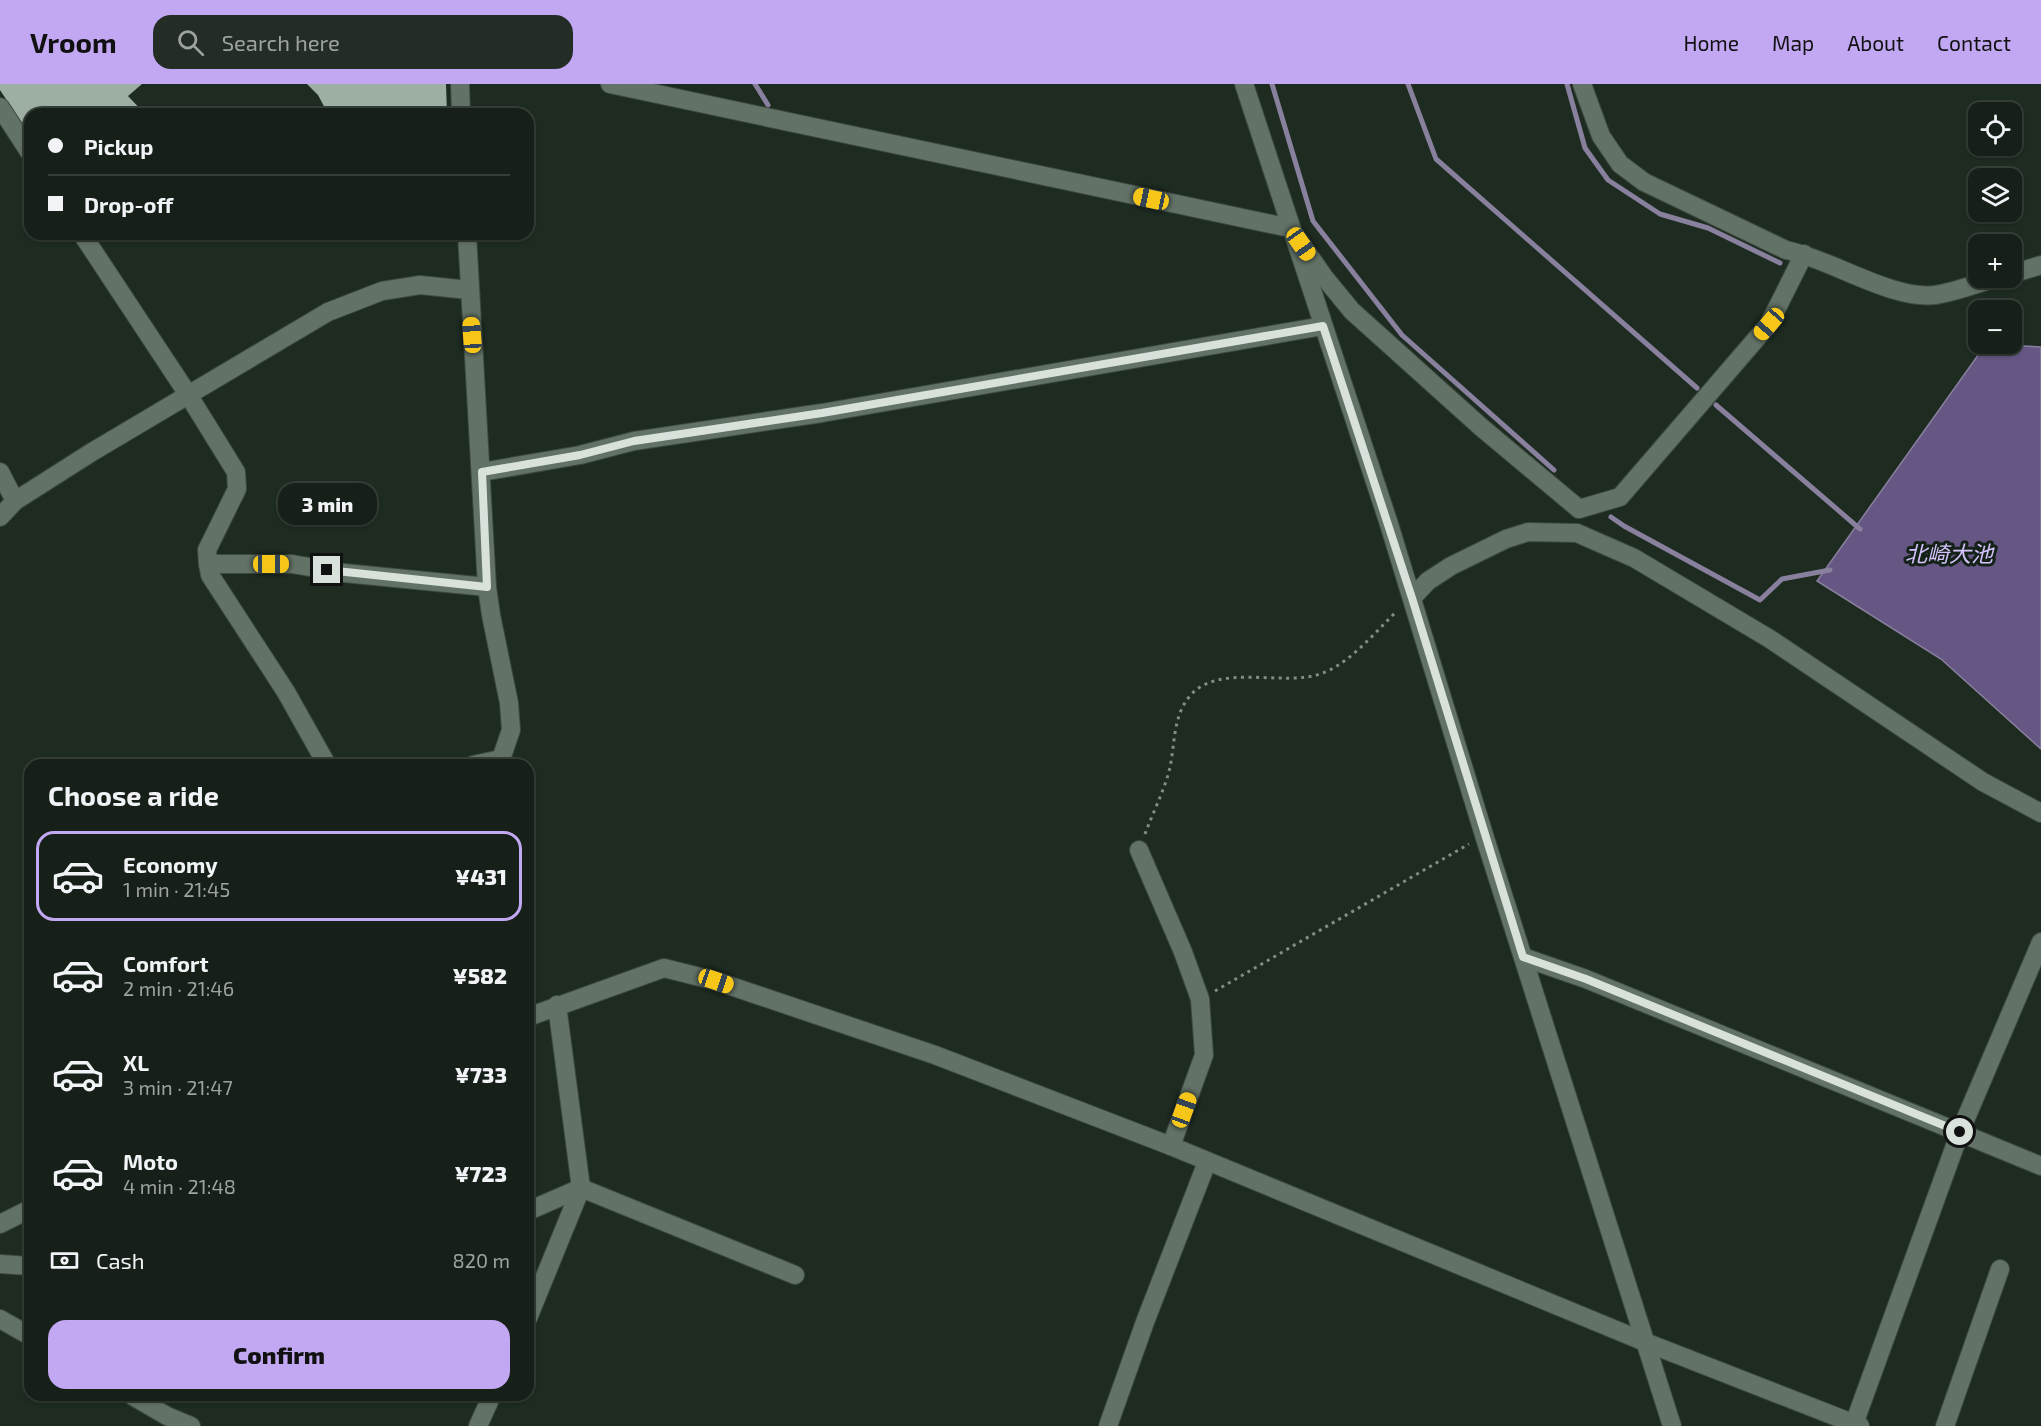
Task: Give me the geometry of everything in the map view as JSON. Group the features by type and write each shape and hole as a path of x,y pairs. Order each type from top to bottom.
{"street":[{"path":"460,84 461,108"},
{"path":"610,84 1290,228 1352,312 1481,427 1579,509"},
{"path":"1244,84 1412,598 1484,835 1672,1426"},
{"path":"1582,84 1601,136 1620,164 1644,182 1786,250 1804,254 1880,285 1934,295 1968,286"},
{"path":"0,107 24,144"},
{"path":"86,240 189,396 236,472 237,489 207,550 210,575 286,692 324,759"},
{"path":"466,240 482,472 487,587 490,615 509,703 511,730 501,759"},
{"path":"1579,509 1620,497 1769,324 1804,254"},
{"path":"2022,271 2041,265"},
{"path":"0,518 15,501 92,452 328,312 382,291 420,285 469,290"},
{"path":"482,472 580,455 634,441 822,413 1323,326"},
{"path":"0,472 15,501"},
{"path":"1577,533 1579,509"},
{"path":"1412,598 1428,581 1451,566 1506,539 1528,532 1577,533 1634,558 1770,639 1983,782 2041,813"},
{"path":"208,564 292,564 344,573 487,587"},
{"path":"1139,850 1183,952 1200,999 1204,1055 1171,1146"},
{"path":"534,1015 664,968 716,981 935,1055 1171,1146 1645,1342 1857,1425 1960,1132 2041,942"},
{"path":"1523,957 1586,979 2041,1167"},
{"path":"534,1303 581,1188 557,1005"},
{"path":"1108,1426 1145,1322 1207,1162"},
{"path":"534,1208 581,1188 795,1275"},
{"path":"0,1224 24,1212"},
{"path":"0,1264 24,1266"},
{"path":"1945,1426 2000,1269"},
{"path":"0,1319 24,1333"},
{"path":"141,1401 167,1416 191,1426"},
{"path":"478,1426 489,1401"}],"path":[{"path":"1139,850 1168,773 1176,722 1189,696 1201,686 1226,678 1302,679 1323,673 1341,662 1412,598"},
{"path":"1200,999 1484,835"}],"water":[{"name":"北崎大池","path":"2022,346 2041,347 2041,749 1941,659 1817,581 1979,354 2022,354"}],"building":[{"path":"0,84 142,84 128,96 139,108 24,108 24,127 0,90"},
{"path":"307,84 446,84 447,108 325,108 318,95"}],"waterway":[{"path":"755,84 768,105"},
{"path":"1272,84 1313,221 1402,335 1554,470"},
{"path":"1408,84 1436,159 1697,388"},
{"path":"1567,84 1585,148 1608,180 1660,214 1708,228 1780,263"},
{"path":"1716,405 1860,529"},
{"path":"1611,517 1760,600 1782,579 1830,570"}],"route":[{"path":"327,570 487,587 482,472 580,455 634,441 822,413 1323,326 1412,598 1523,957 1586,979 1960,1132"}]}
